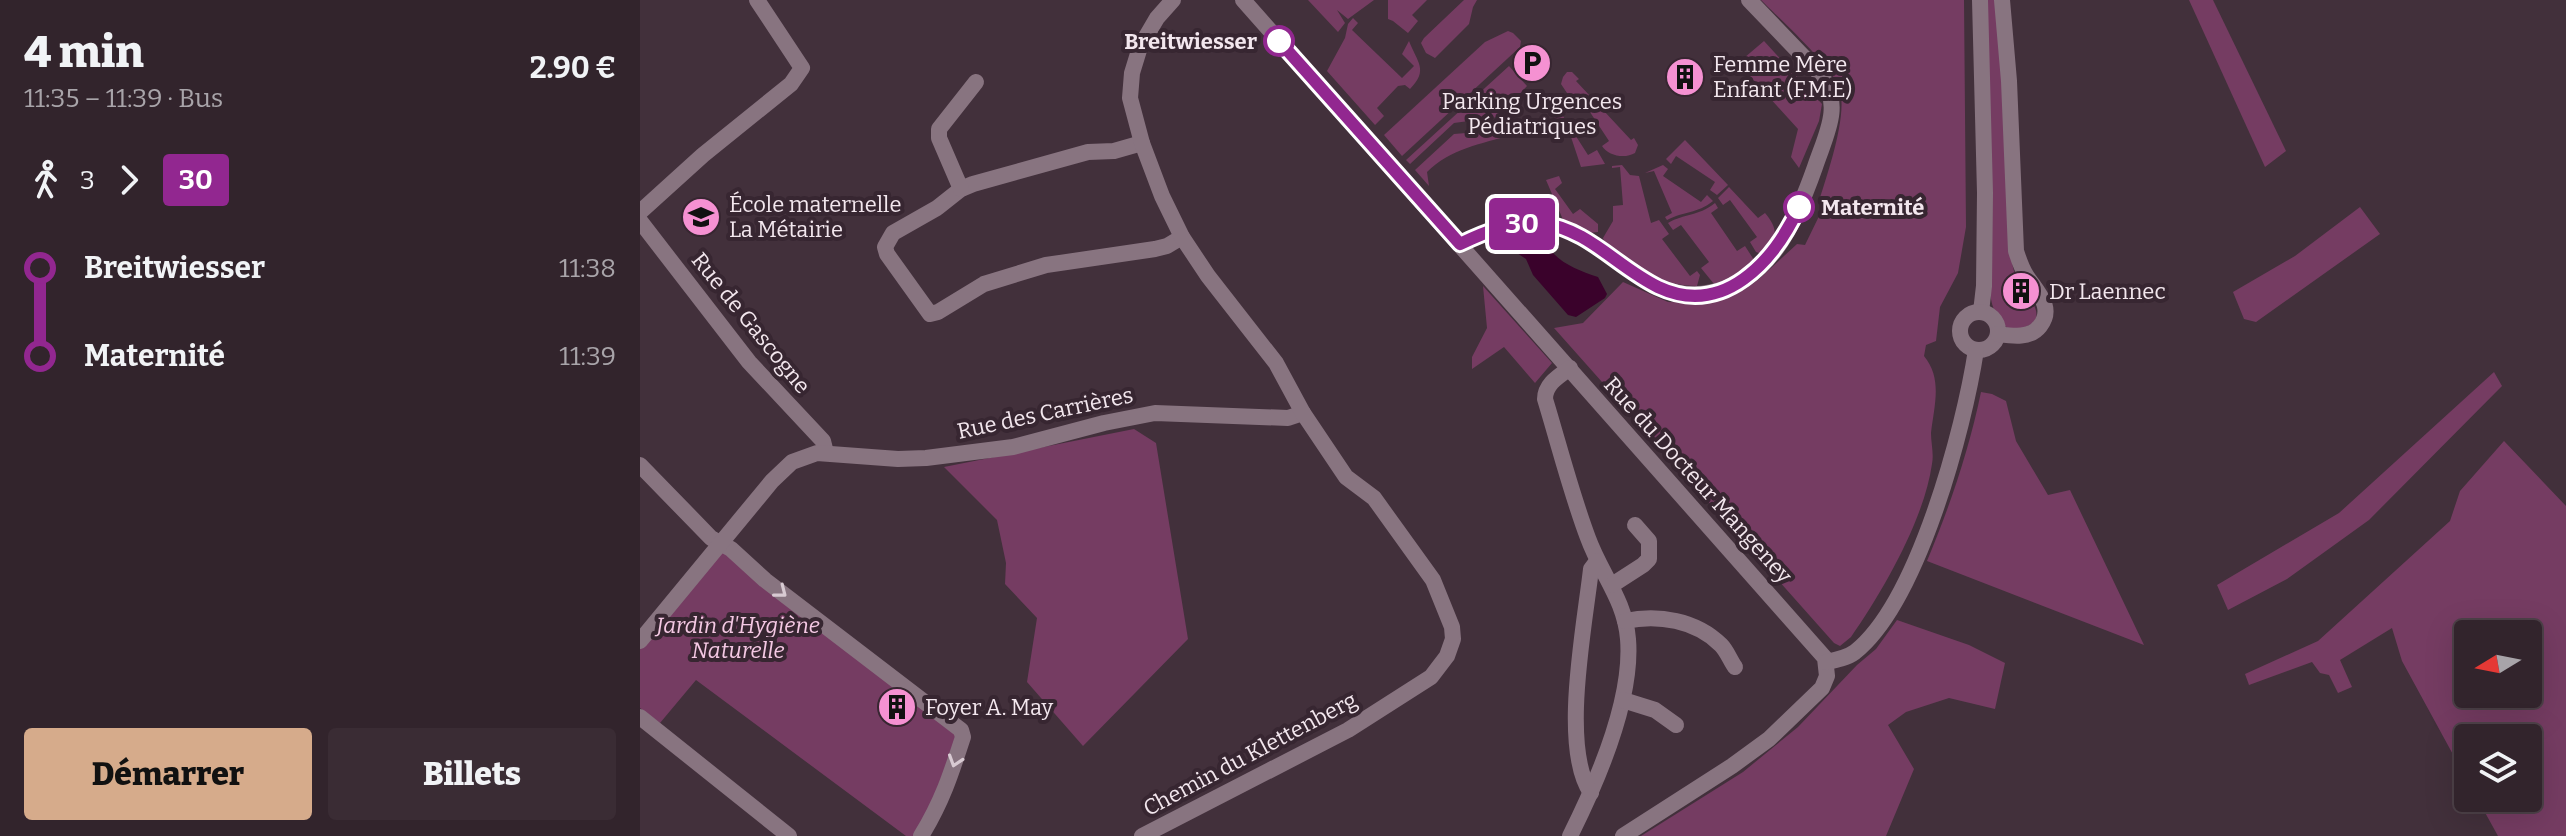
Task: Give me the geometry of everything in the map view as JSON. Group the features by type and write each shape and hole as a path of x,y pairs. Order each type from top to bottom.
{"street":[{"path":"640,212 703,155 791,84 802,68 757,0"},
{"name":"Chemin du Klettenberg","path":"1142,836 1348,730 1431,677 1447,656 1453,639 1452,627 1433,580 1374,498 1346,477 1303,413 1276,363 1208,276 1182,237 1162,196 1142,143 1130,98 1132,73 1140,47 1157,18 1173,0"},
{"name":"Rue du Docteur Mangeney","path":"1243,0 1819,649 1826,662"},
{"path":"1460,244 1515,224 1539,223 1558,227 1580,234 1660,288 1686,294 1727,289 1756,271 1787,232 1805,194 1827,132 1833,102 1821,75 1749,0"},
{"path":"1980,0 1985,178 1981,312"},
{"path":"1998,334 2021,336 2036,332 2044,321 2046,310 2041,294 2019,263 2016,251 2009,81 2002,0"},
{"path":"961,189 939,138 939,129 976,82"},
{"path":"1142,143 1114,151 1088,152 961,189 937,208 893,233 885,247 890,262 930,314 984,284 1046,265 1155,249 1182,237"},
{"name":"Rue de Gascogne","path":"640,221 749,362 823,441 826,453"},
{"path":"1981,312 1992,317 1998,334 1991,347 1976,350 1962,341 1960,333 1965,318 1981,312"},
{"path":"1623,836 1769,739 1810,702 1825,683 1826,662 1850,655 1882,622 1901,591 1937,502 1962,421 1976,350"},
{"path":"1570,368 1545,390 1545,399 1588,538 1597,561 1612,585 1625,621 1629,664 1623,700 1591,793 1570,836"},
{"name":"Rue des Carrières","path":"640,641 772,481 792,462 809,455 826,453 926,458 1013,447 1155,413 1288,418 1303,413"},
{"path":"640,465 711,538 961,730 963,737 946,789 921,836"},
{"path":"1612,585 1649,559 1649,541 1635,525"},
{"path":"1591,793 1583,781 1574,724 1591,569 1597,561"},
{"path":"1625,621 1664,618 1691,626 1722,646 1735,667"},
{"path":"1623,700 1655,710 1676,725"},
{"path":"640,717 789,836"}],"green space":[{"path":"1308,0 1374,0 1348,19 1337,10 1345,23 1338,32"},
{"path":"1388,0 1427,0 1412,15 1418,21 1408,33 1388,19"},
{"path":"1464,0 1477,0 1469,24 1435,58 1426,53 1421,43 1424,38"},
{"path":"1761,0 1964,0 1966,227 1958,273 1940,307 1936,341 1926,345 1924,356 1934,374 1935,383 1931,433 1933,452 1928,486 1889,577 1851,637 1840,646 1834,643 1554,328 1583,323 1623,282 1668,302 1706,303 1738,293 1759,279 1797,244 1805,245 1823,208 1819,201 1836,144 1841,98 1839,87 1826,67"},
{"path":"1985,0 1996,0 2013,266 2035,307 2036,315 2034,322 2010,330 1996,314 1990,293"},
{"path":"2189,0 2213,0 2286,151 2265,167"},
{"path":"1353,18 1358,23 1352,30 1402,78 1414,66 1402,54 1409,41 1420,66 1419,76 1410,89 1405,85 1398,86 1377,108 1384,116 1375,125 1327,71"},
{"path":"1508,31 1521,41 1520,47 1402,156 1384,135 1485,42"},
{"path":"1764,41 1822,104 1819,121 1799,168 1791,157 1798,129 1740,65"},
{"path":"1509,66 1527,86 1498,117 1454,123 1410,164 1406,160"},
{"path":"1567,72 1572,72 1579,79 1576,81 1631,140 1634,138 1638,145 1635,153 1617,156 1602,146 1609,141 1586,106 1579,111 1561,84"},
{"path":"1558,95 1570,109 1563,116 1588,155 1597,150 1605,164 1581,167 1566,124 1556,126 1552,105"},
{"path":"1510,123 1511,135 1466,148 1436,164 1427,172 1429,186 1415,170 1454,134 1502,130"},
{"path":"1685,140 1728,185 1717,195 1710,190 1715,182 1676,156 1671,164 1666,159"},
{"path":"1622,165 1630,175 1639,176 1651,223 1659,220 1669,234 1662,239 1690,276 1697,271 1700,275 1697,286 1659,279 1605,244 1603,238 1613,221 1613,206 1623,205 1620,167 1612,166"},
{"path":"1663,165 1668,169 1663,176 1701,202 1707,195 1713,201 1667,220 1665,217 1672,213 1654,171 1645,173"},
{"path":"1559,176 1562,183 1555,189 1573,214 1580,209 1598,224 1598,232 1589,233 1564,222 1546,180"},
{"path":"1729,187 1758,218 1765,213 1772,224 1774,239 1762,254 1756,252 1750,242 1757,237 1730,200 1723,205 1718,198"},
{"path":"1715,203 1718,208 1711,213 1737,251 1745,246 1754,264 1740,277 1714,284 1701,268 1709,262 1681,225 1673,230 1668,223"},
{"path":"2360,207 2380,234 2256,322 2244,319 2233,292 2295,256"},
{"path":"1483,286 1552,363 1535,383 1504,347 1472,369 1472,357 1487,328"},
{"path":"2494,372 2502,386 2369,520 2287,579 2228,610 2217,585 2339,513"},
{"path":"1981,392 2006,401 2016,441 2048,495 2070,490 2144,645 1927,561 1958,478"},
{"path":"1134,429 1156,443 1188,639 1083,746 1027,682 1037,618 1005,584 1006,563 997,520 944,467"},
{"path":"2504,441 2566,506 2566,836 2498,836 2485,812 2542,812 2542,724 2454,724 2454,756 2402,661 2392,628 2340,660 2352,687 2338,693 2329,675 2320,673 2312,662 2249,685 2245,674 2318,641 2450,521 2460,491"},
{"name":"Jardin d'Hygiène Naturelle","path":"724,550 958,732 918,836 906,836 696,680 660,723 640,708 640,646"},
{"path":"1897,620 1969,645 2005,663 1995,709 1949,698 1906,712 1888,725 1914,769 1886,836 1641,836 1743,772 1798,727 1876,649"}],"shaded area":[{"path":"1534,233 1542,235 1551,251 1564,262 1598,277 1607,294 1605,298 1576,317 1568,315 1533,275 1526,259 1511,249 1507,242"}],"bus line":[{"name":"30","path":"1279,41 1460,244 1515,224 1539,223 1580,234 1660,288 1686,294 1709,293 1727,289 1756,271 1787,232 1799,207"}],"place":[{"name":"Breitwiesser","path":"1279,41"},
{"name":"Parking Urgences Pédiatriques","path":"1532,63"},
{"name":"Femme Mère Enfant (F.M.E)","path":"1685,77"},
{"name":"Maternité","path":"1799,207"},
{"name":"École maternelle La Métairie","path":"701,217"},
{"name":"Dr Laennec","path":"2021,291"},
{"name":"Foyer A. May","path":"897,707"}]}
